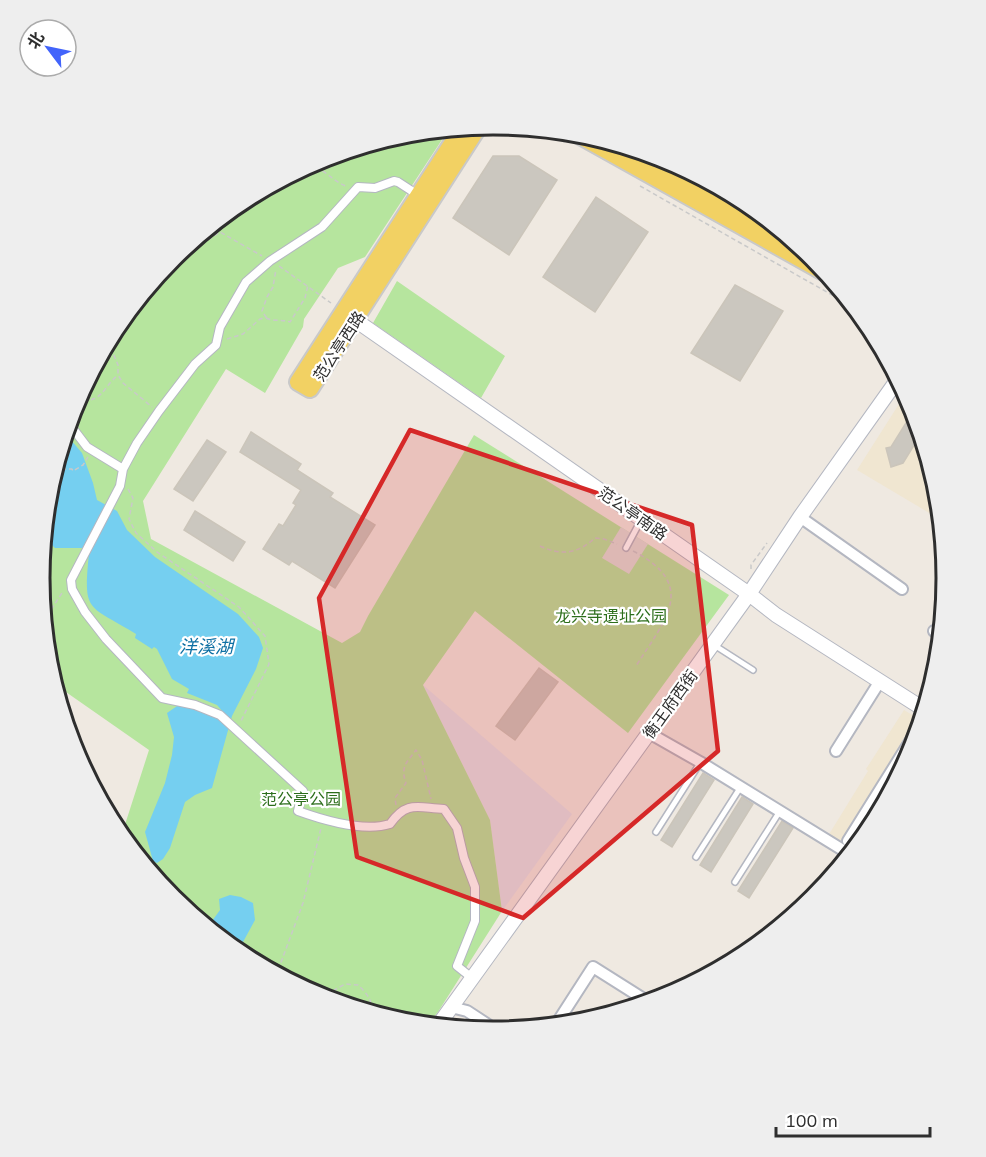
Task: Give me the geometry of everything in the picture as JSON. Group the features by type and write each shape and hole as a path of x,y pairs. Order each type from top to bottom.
{"main road":[{"name":"范公亭西路","path":"350,316 472,136"},
{"name":"范公亭西路","path":"350,316 418,195 456,137"},
{"path":"584,145 803,261"}],"street":[{"path":"418,195 394,181 375,188 358,187 322,226 270,261 246,282 220,327 216,345 195,364 137,442 123,469 120,482 71,580 72,589 85,612 106,639 162,698 195,705 219,715 303,791 298,811 323,820 383,826 390,824 396,815 407,807 416,805 423,808 444,809 457,828 464,858 476,886 475,921 457,966 472,978"},
{"name":"范公亭南路","path":"350,316 776,615 918,705"},
{"name":"衡王府西街","path":"443,1019 749,594 893,386"},
{"path":"75,431 87,447 123,469"},
{"path":"800,517 902,589"},
{"path":"836,751 880,681"},
{"path":"649,733 843,850"},
{"path":"848,841 894,768"},
{"path":"561,1016 593,967 640,997"},
{"path":"451,1007 467,1011 483,1022"}],"lane":[{"path":"626,548 642,520"},
{"path":"713,644 753,670"},
{"path":"656,832 700,762"},
{"path":"696,857 741,787"},
{"path":"735,882 780,811"}],"path":[{"path":"321,170 334,181 358,187"},
{"path":"635,183 835,296"},
{"path":"205,242 220,232 270,261"},
{"path":"308,285 305,298 290,322 273,321 262,311 273,286 276,265 308,285 350,316"},
{"path":"216,345 243,334 260,319 266,317"},
{"path":"112,351 118,365 118,375 123,383 159,411"},
{"path":"86,401 97,398 118,375"},
{"path":"64,470 73,471 83,465 88,457"},
{"path":"120,482 133,498 129,519 136,533 157,552 239,607 265,636 269,664 234,728"},
{"path":"540,546 552,552 570,551 584,548 595,538 604,539 654,563 663,571 672,594 666,618 636,666"},
{"path":"50,611 71,580"},
{"path":"396,815 395,798 406,783 403,774 406,764 416,750 422,760 432,801 444,809"},
{"path":"280,967 303,903 323,820"},
{"path":"332,991 345,984 358,985 371,1001 371,1005"}],"highlighted area":[{"path":"410,430 692,525 718,751 523,918 357,857 319,598"}],"shaded area":[{"path":"900,402 921,464 931,514 857,470"},
{"path":"621,527 648,544 629,574 602,558"},
{"path":"423,685 572,814 502,911 490,820"},
{"path":"904,710 914,716 891,775 862,825 846,847 828,836 868,771 866,769"}],"green space":[{"name":"范公亭公园","path":"443,138 365,257 338,268 304,319 303,327 265,393 226,369 143,501 151,539 342,643 360,632 474,435 729,595 628,733 475,611 423,685 490,820 502,911 433,1018 378,1007 323,988 297,976 271,963 223,930 179,892 125,826 149,750 65,691 53,636 50,608 50,549 53,521 73,436 95,382 124,332 160,286 201,245 247,210 297,181 350,159 378,150"},
{"path":"397,281 505,356 481,398 373,323"}],"water":[{"name":"洋溪湖","path":"72,441 82,453 97,500 117,511 127,530 155,557 238,614 259,637 263,648 256,669 232,716 212,788 185,802 170,848 163,859 157,863 153,861 145,832 165,783 172,755 174,737 167,713 180,704 197,707 221,719 224,713 217,705 187,693 189,689 172,679 157,649 154,647 152,649 135,638 136,634 92,605 88,598 87,587 89,553 82,548 55,548 51,544 53,521"},
{"path":"230,895 253,903 255,920 242,944 212,921 220,910 219,899"}],"building":[{"path":"493,156 519,156 557,180 509,255 453,218"},
{"path":"596,197 648,232 595,312 543,277"},
{"path":"735,285 783,311 740,381 691,353"},
{"path":"907,421 915,443 903,463 891,467 886,448 891,447"},
{"path":"251,432 301,464 297,470 333,493 330,497 375,525 335,588 292,561 289,565 263,549 279,524 283,526 296,505 293,503 301,490 240,452"},
{"path":"207,440 226,452 193,501 174,489"},
{"path":"195,511 245,542 233,561 184,530"},
{"path":"539,668 558,682 515,740 496,726"},
{"path":"703,773 714,780 672,847 661,840"},
{"path":"742,797 753,804 711,872 700,865"},
{"path":"782,821 793,828 749,898 738,891"}],"park label":[{"name":"龙兴寺遗址公园","path":"611,616"}]}
